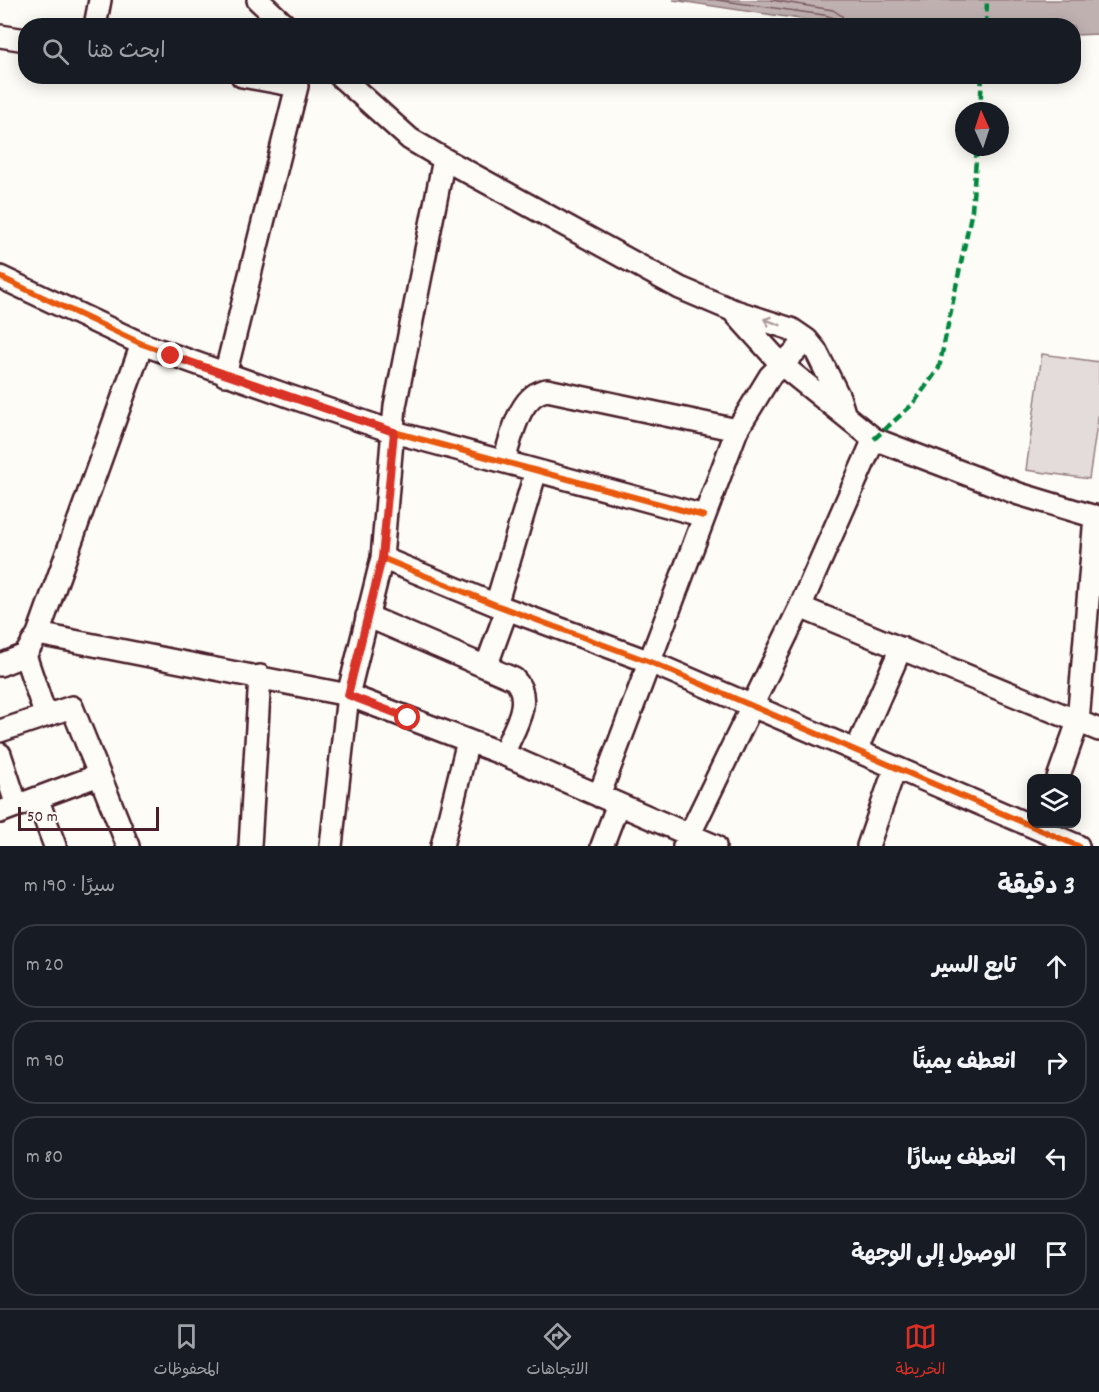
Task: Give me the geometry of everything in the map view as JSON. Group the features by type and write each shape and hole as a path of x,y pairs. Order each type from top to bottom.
{"street":[{"path":"97,18 100,0"},
{"path":"258,0 277,18"},
{"path":"0,36 18,39"},
{"path":"225,375 302,84"},
{"path":"349,84 410,139 444,159 680,288 732,310 791,328 807,340 839,397 844,413"},
{"path":"331,846 348,695 382,558 395,406 444,159"},
{"path":"0,277 142,344 225,375 394,432 704,516"},
{"path":"732,310 762,346 782,365 874,439 1019,494 1097,517 1078,722 1059,774"},
{"path":"602,846 608,800 650,662 738,430 755,396 807,340"},
{"path":"0,665 25,655 38,634 142,344"},
{"path":"504,460 528,399 536,392 547,390 738,430"},
{"path":"686,841 800,607 874,439"},
{"path":"486,667 536,471"},
{"path":"382,558 501,607 650,662 895,768 1038,833 1078,846"},
{"path":"800,607 1099,730"},
{"path":"367,616 514,679 522,694 524,704 502,754"},
{"path":"38,634 348,695 502,754 608,800 686,841 715,846"},
{"path":"856,751 901,648"},
{"path":"25,655 45,714"},
{"path":"250,846 260,676"},
{"path":"0,731 45,714 72,707 128,846"},
{"path":"442,846 468,741"},
{"path":"0,754 8,809 99,775"},
{"path":"868,846 895,768"},
{"path":"37,798 55,846"}],"shaded area":[{"path":"1042,354 1099,362 1099,411 1089,479 1026,470"}],"water":[{"path":"673,0 1099,0 1099,34 1081,35 1081,18 793,18"}],"marked path":[{"path":"986,18 987,0"},
{"path":"981,102 982,84"},
{"path":"874,439 913,404 939,368 972,210 976,156"}],"cycle path":[{"path":"0,277 142,344 394,432 704,516"},
{"path":"382,558 496,605 650,662 1078,846"}],"route":[{"path":"171,356 394,432 382,558 348,695 408,718"}]}
